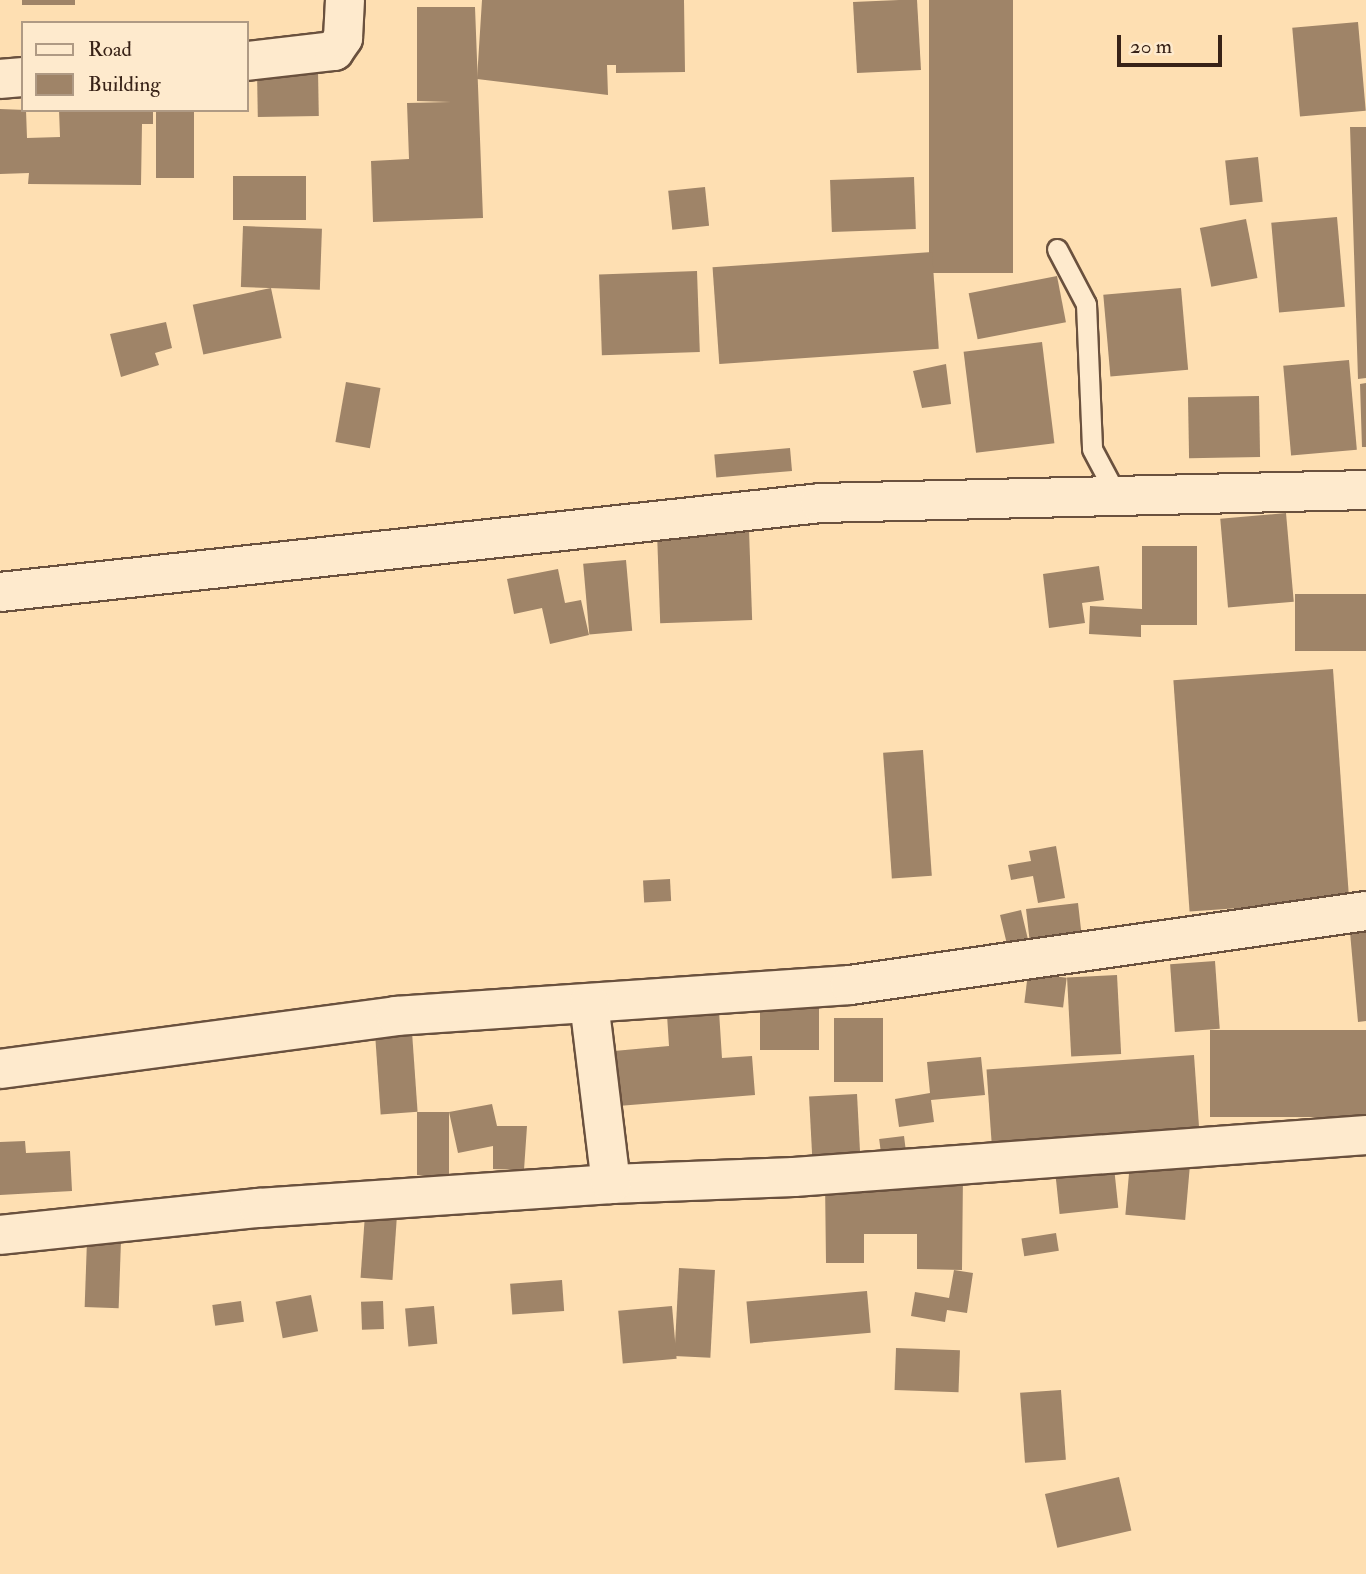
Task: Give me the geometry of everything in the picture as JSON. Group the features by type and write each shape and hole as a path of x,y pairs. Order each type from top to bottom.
{"street":[{"path":"248,61 334,51 343,38 345,0"},
{"path":"0,79 21,78"},
{"path":"0,592 820,503 1366,490"},
{"path":"0,1069 396,1016 850,985 1366,911"},
{"path":"589,1003 611,1184"},
{"path":"0,1235 260,1208 611,1184 808,1176 1366,1135"}],"lane":[{"path":"1057,249 1086,304 1092,449 1117,496"}],"building":[{"path":"22,0 75,0 75,5 22,5"},
{"path":"482,0 684,0 685,72 616,73 616,65 607,65 608,95 477,79"},
{"path":"917,0 921,70 857,73 853,2"},
{"path":"929,0 1013,0 1013,273 929,273"},
{"path":"417,7 475,7 483,218 373,222 371,161 409,159 407,103 451,102 417,101"},
{"path":"1358,22 1366,111 1300,116 1292,28"},
{"path":"318,70 319,116 258,117 257,71"},
{"path":"0,109 26,112 27,138 60,137 59,112 153,112 153,124 142,124 141,185 28,184 29,173 0,174"},
{"path":"156,112 194,112 194,178 156,178"},
{"path":"1350,127 1366,127 1366,378 1358,379"},
{"path":"1258,157 1263,202 1230,205 1225,160"},
{"path":"233,176 306,176 306,220 233,220"},
{"path":"914,177 916,229 832,232 830,180"},
{"path":"705,187 709,226 672,230 668,191"},
{"path":"1337,217 1345,307 1279,312 1271,223"},
{"path":"1246,219 1257,278 1211,287 1200,228"},
{"path":"243,226 322,229 320,290 241,287"},
{"path":"932,252 939,349 719,364 713,267"},
{"path":"697,271 700,352 602,355 599,274"},
{"path":"1057,276 1066,322 978,339 969,293"},
{"path":"271,288 282,338 203,355 193,305"},
{"path":"1181,288 1188,370 1110,376 1103,295"},
{"path":"166,322 172,348 155,353 159,365 121,377 110,334"},
{"path":"1042,342 1054,443 976,453 964,352"},
{"path":"1349,360 1357,450 1291,455 1283,366"},
{"path":"946,364 951,404 922,408 913,371"},
{"path":"346,382 380,388 370,448 335,442"},
{"path":"1366,383 1366,447 1362,447 1360,384"},
{"path":"1259,396 1260,457 1189,458 1188,397"},
{"path":"790,448 792,471 716,478 714,455"},
{"path":"1286,513 1294,602 1228,607 1220,519"},
{"path":"749,530 752,620 660,623 657,533"},
{"path":"1142,546 1197,546 1197,625 1141,625 1141,637 1089,634 1090,606 1142,609"},
{"path":"626,560 632,631 589,634 583,564"},
{"path":"1099,566 1104,600 1082,603 1085,623 1049,628 1043,574"},
{"path":"558,569 565,603 581,600 589,635 550,644 542,608 514,614 507,579"},
{"path":"1295,594 1366,594 1366,651 1295,651"},
{"path":"1333,669 1349,900 1190,912 1173,680"},
{"path":"923,750 932,876 892,878 883,753"},
{"path":"1056,846 1065,898 1038,903 1033,876 1011,880 1008,865 1031,861 1029,851"},
{"path":"670,879 671,901 644,902 643,880"},
{"path":"1078,903 1083,947 1010,957 1000,915 1021,910 1031,952 1026,909"},
{"path":"1366,931 1366,1021 1358,1022 1350,932"},
{"path":"1215,961 1220,1029 1175,1032 1170,964"},
{"path":"1028,973 1067,978 1063,1008 1024,1003"},
{"path":"1117,975 1121,1054 1071,1057 1067,978"},
{"path":"760,1001 819,1001 819,1050 760,1050"},
{"path":"719,1011 722,1058 752,1056 755,1095 618,1106 614,1051 669,1046 667,1015"},
{"path":"834,1018 883,1018 883,1082 834,1082"},
{"path":"1210,1030 1366,1030 1366,1117 1210,1117"},
{"path":"412,1032 418,1112 381,1114 375,1035"},
{"path":"1194,1055 1200,1143 993,1157 987,1070"},
{"path":"981,1057 985,1095 931,1100 934,1122 899,1127 895,1099 930,1093 927,1062"},
{"path":"857,1094 861,1161 813,1163 809,1097"},
{"path":"492,1104 497,1126 527,1126 524,1170 493,1169 493,1146 458,1153 449,1112"},
{"path":"417,1112 449,1112 449,1175 417,1175"},
{"path":"904,1136 907,1160 882,1163 879,1139"},
{"path":"25,1141 26,1153 70,1151 72,1191 0,1195 0,1142"},
{"path":"1130,1162 1190,1167 1185,1220 1125,1215"},
{"path":"1114,1167 1118,1208 1060,1214 1055,1173"},
{"path":"963,1174 962,1270 917,1269 917,1234 864,1234 864,1263 826,1263 825,1181"},
{"path":"365,1214 397,1216 392,1280 361,1278"},
{"path":"1056,1233 1059,1251 1024,1256 1021,1238"},
{"path":"87,1240 121,1241 119,1308 85,1307"},
{"path":"679,1268 715,1270 710,1358 674,1356"},
{"path":"954,1270 973,1273 967,1313 947,1310 945,1322 911,1316 915,1292 949,1298"},
{"path":"562,1280 564,1311 512,1315 510,1284"},
{"path":"867,1291 871,1333 750,1343 746,1302"},
{"path":"311,1295 318,1331 283,1338 276,1302"},
{"path":"241,1301 244,1322 215,1326 212,1305"},
{"path":"383,1301 384,1329 362,1330 361,1302"},
{"path":"434,1306 437,1344 408,1346 405,1309"},
{"path":"672,1306 677,1359 623,1364 618,1311"},
{"path":"896,1348 960,1350 958,1392 895,1390"},
{"path":"1061,1390 1066,1460 1025,1463 1020,1393"},
{"path":"1119,1477 1131,1531 1057,1548 1045,1494"}]}
